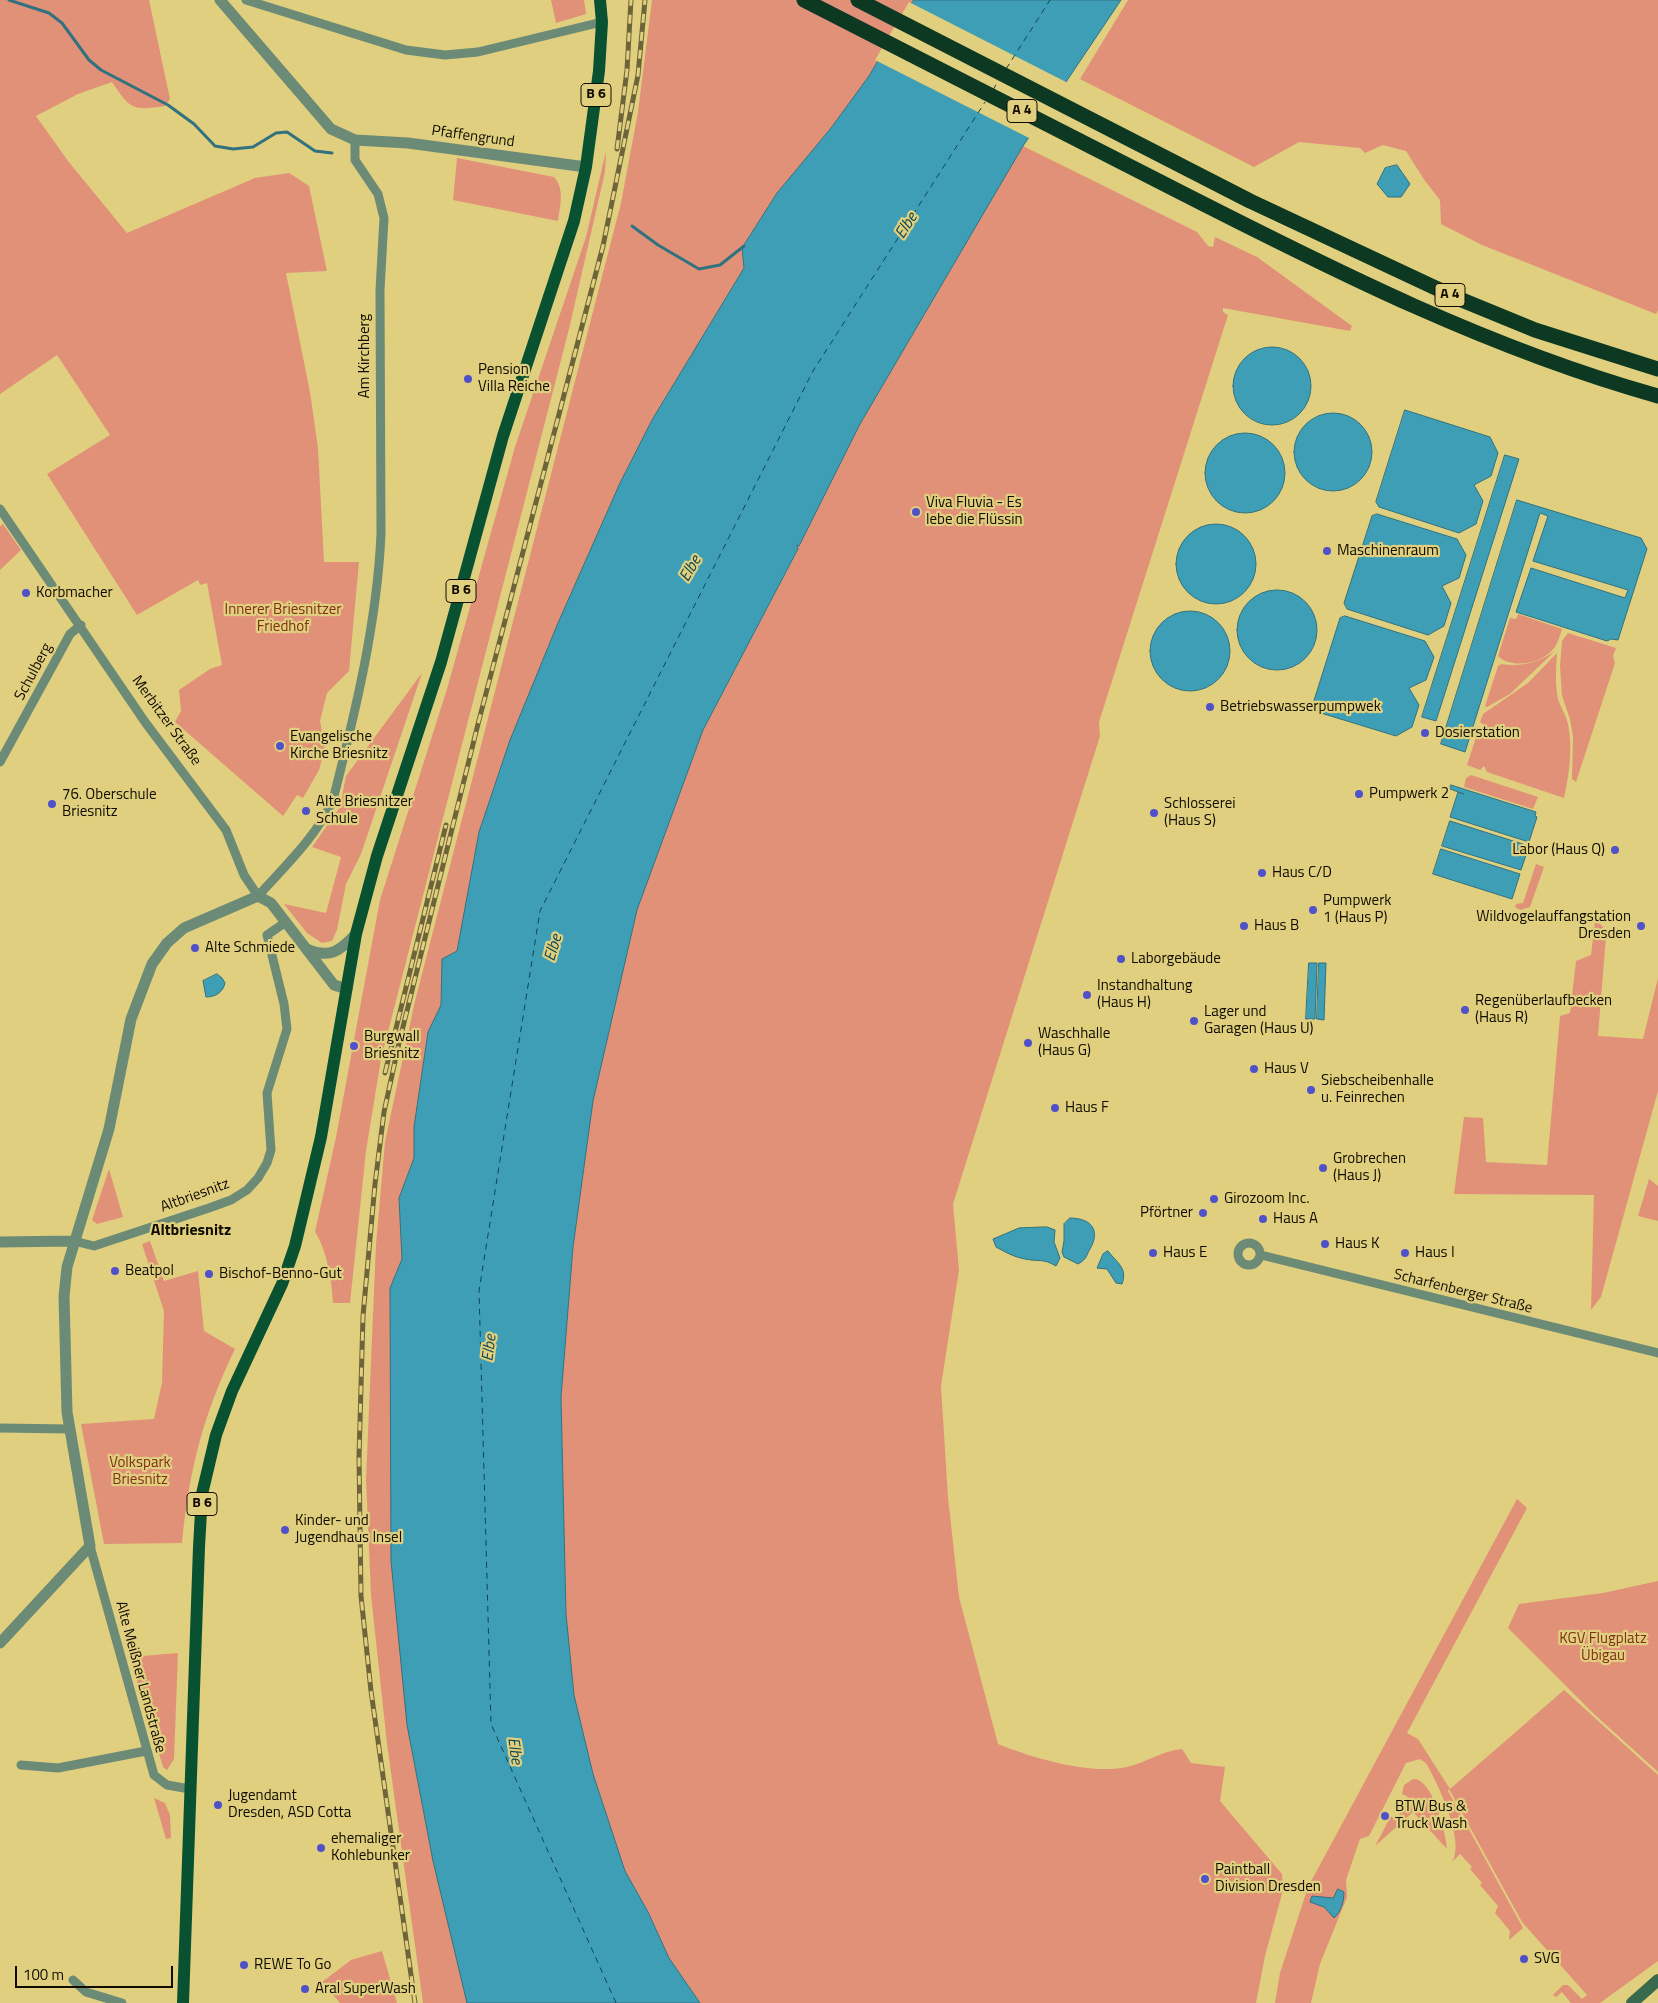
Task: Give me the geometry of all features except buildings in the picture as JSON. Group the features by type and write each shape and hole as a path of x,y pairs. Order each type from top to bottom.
{"highway":[{"name":"A 4","path":"804,0 1341,274 1444,321 1521,352 1658,396"},
{"name":"A 4","path":"858,0 1250,201 1457,298 1535,330 1658,369"}],"main road":[{"name":"B 6","path":"183,2003 202,1494 216,1435 232,1391 282,1284 295,1246 320,1137 356,934 376,856 454,619 503,436 565,251 586,167 599,71 602,22 600,0"},
{"path":"1632,2003 1658,1980"}],"street":[{"path":"220,0 331,128 355,140"},
{"path":"246,0 406,50 445,55 478,52 602,22"},
{"name":"Pfaffengrund","path":"355,140 408,143 586,167"},
{"name":"Am Kirchberg","path":"258,896 300,848 327,813 355,716 378,574 381,540 380,290 385,234 382,206 365,174 355,160 355,140"},
{"name":"Merbitzer Straße","path":"0,509 81,625 145,722 226,830 244,875 258,896 271,903 334,985 347,989"},
{"name":"Schulberg","path":"0,762 70,634 81,625"},
{"path":"0,1644 90,1546 70,1429 65,1380 64,1296 67,1268 74,1241 96,1177 109,1129 131,1020 152,964 167,943 184,928 258,896"},
{"name":"Altbriesnitz","path":"74,1241 94,1246 200,1211 232,1200 247,1190 258,1178 267,1163 271,1150 268,1093 287,1029 282,995 267,934 286,922"},
{"path":"306,949 320,955 330,954 347,944 356,934"},
{"path":"0,1242 74,1241"},
{"name":"Scharfenberger Straße","path":"1261,1255 1658,1353"},
{"path":"0,1428 70,1429"},
{"name":"Alte Meißner Landstraße","path":"90,1546 154,1775 167,1785 190,1789"},
{"path":"21,1765 58,1768 146,1751"},
{"path":"73,1980 86,1992 122,2003"}],"green space":[{"name":"Innerer Briesnitzer Friedhof","path":"0,0 149,0 170,99 165,106 138,108 133,106 123,98 112,82 78,94 36,116 68,161 127,233 255,178 289,173 309,186 327,271 286,273 310,392 318,448 324,562 359,562 349,671 327,693 320,721 325,748 319,770 303,798 297,795 283,816 175,722 181,711 179,690 210,669 222,665 207,583 200,585 198,580 137,615 47,474 110,435 57,355 0,394"},
{"path":"551,0 584,0 586,14 556,23"},
{"path":"652,0 914,0 869,76 831,128 777,193 742,248 744,268 652,420 621,481 558,623 510,740 479,832 457,952 442,959 441,1005 428,1032 414,1127 414,1158 399,1198 402,1259 390,1288 407,1725 433,1861 467,2003 423,2003 387,1744 371,1595 366,1479 376,1244 385,1142 415,1001 621,203 638,112"},
{"path":"1128,0 1658,0 1658,310 1656,314 1482,245 1441,224 1440,200 1406,151 1383,145 1365,153 1360,148 1299,142 1254,167 1080,79"},
{"path":"1023,146 1197,232 1208,246 1213,247 1215,237 1257,257 1352,326 1350,331 1223,308 1223,312 1228,315 1099,722 1100,736 953,1204 959,1270 941,1386 948,1497 959,1597 998,1744 1044,1760 1096,1769 1127,1767 1168,1752 1182,1749 1191,1763 1225,1767 1220,1801 1282,1874 1283,1890 1265,1956 1256,2003 700,2003 669,1958 648,1912 625,1871 593,1774 574,1695 566,1614 561,1397 573,1247 593,1101 637,910 703,730 798,550 797,545 799,545 860,424"},
{"path":"606,151 605,172 570,325 381,1059 366,1151 350,1303 333,1303 328,1266 323,1248 315,1232 336,1137 380,900 447,689 515,447 586,237"},
{"path":"457,158 554,177 561,192 558,221 453,200"},
{"path":"3,524 21,550 0,570 0,526"},
{"path":"1518,614 1562,629 1555,647 1550,653 1536,661 1519,664 1511,663 1498,656 1510,618 1516,619"},
{"path":"1568,633 1616,648 1613,656 1615,663 1576,782 1572,779 1573,737 1570,719 1562,696 1560,666 1562,641"},
{"path":"1555,651 1510,694 1487,707 1485,706 1498,666 1501,664 1529,663 1542,659"},
{"path":"1557,653 1557,693 1568,724 1570,743 1569,771 1564,798 1487,772 1484,766 1480,770 1467,765 1477,734 1482,733 1484,725 1480,722 1483,714 1528,683"},
{"path":"422,673 361,854 346,884 337,930 332,941 322,943 307,933 284,904 326,913 341,857 312,847 340,807 346,776"},
{"path":"1471,775 1538,797 1533,809 1464,787 1466,778"},
{"path":"1536,864 1544,867 1530,907 1520,910 1515,907 1516,904 1523,903"},
{"path":"1595,922 1603,927 1606,936 1598,1036 1643,1039 1658,978 1658,1091 1601,1297 1591,1310 1594,1195 1454,1194 1464,1117 1483,1118 1486,1162 1547,1165 1560,1016 1570,1013 1576,961 1591,955"},
{"path":"109,1169 123,1217 97,1224 92,1220"},
{"path":"1649,1179 1658,1186 1658,1221 1638,1216"},
{"name":"Volkspark Briesnitz","path":"150,1241 164,1281 198,1271 204,1331 235,1349 214,1397 199,1443 193,1467 182,1543 104,1544 81,1424 154,1419 162,1383 164,1311 142,1244"},
{"path":"1517,1499 1527,1508 1407,1733 1418,1739 1450,1789 1564,1690 1658,1775 1658,1961 1600,2003 1571,2003 1562,1992 1556,1997 1553,1995 1563,1985 1568,1985 1582,1999 1587,1995 1522,1922 1449,1789 1448,1791 1523,1928 1509,1940 1510,1931 1495,1913 1498,1906 1480,1885 1482,1883 1470,1869 1472,1867 1460,1854 1452,1862 1455,1853 1453,1827 1443,1797 1431,1772 1426,1763 1420,1759 1406,1763 1369,1836 1360,1839 1346,1880 1347,1897 1320,1964 1311,2003 1275,2003 1280,1973 1308,1887"},
{"name":"KGV Flugplatz Übigau","path":"1658,1581 1658,1772 1594,1714 1508,1628 1519,1604 1603,1593"},
{"path":"178,1653 174,1759 167,1770 163,1767 130,1657"},
{"path":"1413,1779 1420,1781 1427,1787 1432,1796 1441,1820 1447,1849 1413,1812 1375,1846 1391,1816 1396,1821 1408,1797 1402,1794 1404,1785"},
{"path":"154,1798 165,1803 170,1815 171,1838 166,1839"},
{"path":"382,1951 397,2003 340,2003 322,1982 351,1960"}],"water":[{"name":"Elbe","path":"914,0 1121,0 1023,146 860,424 799,546 797,545 798,549 703,730 637,910 593,1101 573,1247 561,1397 566,1614 574,1695 593,1774 625,1871 648,1912 669,1958 700,2003 467,2003 433,1861 407,1725 391,1561 390,1288 402,1259 399,1198 414,1158 414,1127 428,1032 441,1005 442,959 457,951 479,832 510,740 558,623 620,483 652,420 744,268 742,248 777,193 831,128 869,76"},
{"path":"1397,165 1410,184 1401,197 1388,197 1377,184 1385,168"},
{"path":"1264,347 1280,347 1294,353 1305,364 1311,378 1311,394 1305,408 1294,419 1280,425 1264,425 1250,419 1239,408 1233,394 1233,378 1239,364 1250,353"},
{"path":"1405,410 1490,437 1498,453 1491,476 1474,485 1483,501 1476,524 1459,533 1379,507 1376,502"},
{"path":"1325,413 1341,413 1355,419 1366,430 1372,444 1372,460 1366,474 1355,485 1341,491 1325,491 1311,485 1300,474 1294,460 1294,444 1300,430 1311,419"},
{"path":"1245,433 1260,436 1273,445 1282,458 1285,473 1282,488 1273,501 1260,510 1245,513 1230,510 1217,501 1208,488 1205,473 1208,458 1217,445 1230,436"},
{"path":"1505,455 1519,459 1436,721 1422,717"},
{"path":"1517,500 1641,538 1647,549 1618,640 1611,639 1607,641 1516,612 1531,568 1625,598 1628,590 1533,561 1548,516 1540,513 1465,752 1441,744"},
{"path":"1377,514 1457,539 1466,555 1459,578 1442,586 1451,603 1444,626 1428,635 1347,609 1344,603 1372,516"},
{"path":"1216,524 1231,527 1244,536 1253,549 1256,564 1253,579 1244,592 1231,601 1216,604 1201,601 1188,592 1179,579 1176,564 1179,549 1188,536 1201,527"},
{"path":"1277,590 1292,593 1305,602 1314,615 1317,630 1314,645 1305,658 1292,667 1277,670 1262,667 1249,658 1240,645 1237,630 1240,615 1249,602 1262,593"},
{"path":"1190,611 1205,614 1218,623 1227,636 1230,651 1227,666 1218,679 1205,688 1190,691 1175,688 1162,679 1153,666 1150,651 1153,636 1162,623 1175,614"},
{"path":"1345,616 1425,641 1434,657 1426,680 1409,688 1419,705 1412,727 1396,736 1311,710 1340,618"},
{"path":"1451,785 1536,812 1535,816 1537,817 1529,842 1450,817 1458,792 1464,794 1450,789"},
{"path":"1450,821 1529,846 1521,870 1442,846"},
{"path":"1441,849 1520,874 1512,899 1433,874"},
{"path":"1309,963 1317,963 1315,1019 1306,1019"},
{"path":"1319,963 1326,963 1324,1020 1317,1019"},
{"path":"217,974 225,983 223,989 213,996 206,997 203,981"},
{"path":"1070,1218 1084,1220 1092,1226 1094,1231 1090,1249 1085,1259 1078,1264 1064,1257 1062,1252 1064,1224"},
{"path":"1047,1227 1055,1230 1054,1242 1060,1258 1056,1266 1044,1261 1025,1259 1010,1254 996,1247 993,1239 1019,1228"},
{"path":"1108,1251 1123,1270 1122,1284 1116,1283 1107,1269 1097,1268 1103,1254"},
{"path":"1338,1889 1344,1892 1340,1910 1334,1918 1324,1907 1310,1902 1312,1896 1333,1898"}],"pier":[{"path":"909,2 1068,83 1031,139 875,60"}],"waterway":[{"path":"9,0 49,13 62,23 89,60 101,70 168,105 194,124 215,146 233,149 253,147 276,133 287,132 315,151 332,153"},
{"path":"632,226 658,245 699,269 720,265 744,246"}],"ferry route":[{"path":"1006,69 1050,0"},
{"path":"993,90 998,81"},
{"path":"616,2003 491,1724 479,1291 540,911 813,371 985,102"}],"railway":[{"path":"617,149 627,70 631,0"},
{"path":"415,2003 371,1691 361,1596 359,1457 363,1316 375,1184 384,1112 399,1043 478,724 603,246 638,75 645,0"},
{"path":"385,1073 446,825"}],"place":[{"name":"Pension Villa Reiche","path":"468,379"},
{"name":"Viva Fluvia - Es lebe die Flüssin","path":"916,512"},
{"name":"Maschinenraum","path":"1327,551"},
{"name":"Korbmacher","path":"26,593"},
{"name":"Betriebswasserpumpwek","path":"1210,707"},
{"name":"Dosierstation","path":"1425,733"},
{"name":"Evangelische Kirche Briesnitz","path":"280,746"},
{"name":"Pumpwerk 2","path":"1359,794"},
{"name":"76. Oberschule Briesnitz","path":"52,804"},
{"name":"Alte Briesnitzer Schule","path":"306,811"},
{"name":"Schlosserei (Haus S)","path":"1154,813"},
{"name":"Labor (Haus Q)","path":"1615,850"},
{"name":"Haus C/D","path":"1262,873"},
{"name":"Pumpwerk 1 (Haus P)","path":"1313,910"},
{"name":"Haus B","path":"1244,926"},
{"name":"Wildvogelauffangstation Dresden","path":"1641,926"},
{"name":"Alte Schmiede","path":"195,948"},
{"name":"Laborgebäude","path":"1121,959"},
{"name":"Instandhaltung (Haus H)","path":"1087,995"},
{"name":"Regenüberlaufbecken (Haus R)","path":"1465,1010"},
{"name":"Lager und Garagen (Haus U)","path":"1194,1021"},
{"name":"Waschhalle (Haus G)","path":"1028,1043"},
{"name":"Burgwall Briesnitz","path":"354,1046"},
{"name":"Haus V","path":"1254,1069"},
{"name":"Siebscheibenhalle u. Feinrechen","path":"1311,1090"},
{"name":"Haus F","path":"1055,1108"},
{"name":"Grobrechen (Haus J)","path":"1323,1168"},
{"name":"Girozoom Inc.","path":"1214,1199"},
{"name":"Pförtner","path":"1203,1213"},
{"name":"Haus A","path":"1263,1219"},
{"name":"Haus K","path":"1325,1244"},
{"name":"Haus E","path":"1153,1253"},
{"name":"Haus I","path":"1405,1253"},
{"name":"Beatpol","path":"115,1271"},
{"name":"Bischof-Benno-Gut","path":"209,1274"},
{"name":"Kinder- und Jugendhaus Insel","path":"285,1530"},
{"name":"Jugendamt Dresden, ASD Cotta","path":"218,1805"},
{"name":"BTW Bus & Truck Wash","path":"1385,1816"},
{"name":"ehemaliger Kohlebunker","path":"321,1848"},
{"name":"Paintball Division Dresden","path":"1205,1879"},
{"name":"SVG","path":"1524,1959"},
{"name":"REWE To Go","path":"244,1965"},
{"name":"Aral SuperWash","path":"305,1989"}],"district":[{"name":"Altbriesnitz","path":"191,1231"}]}
